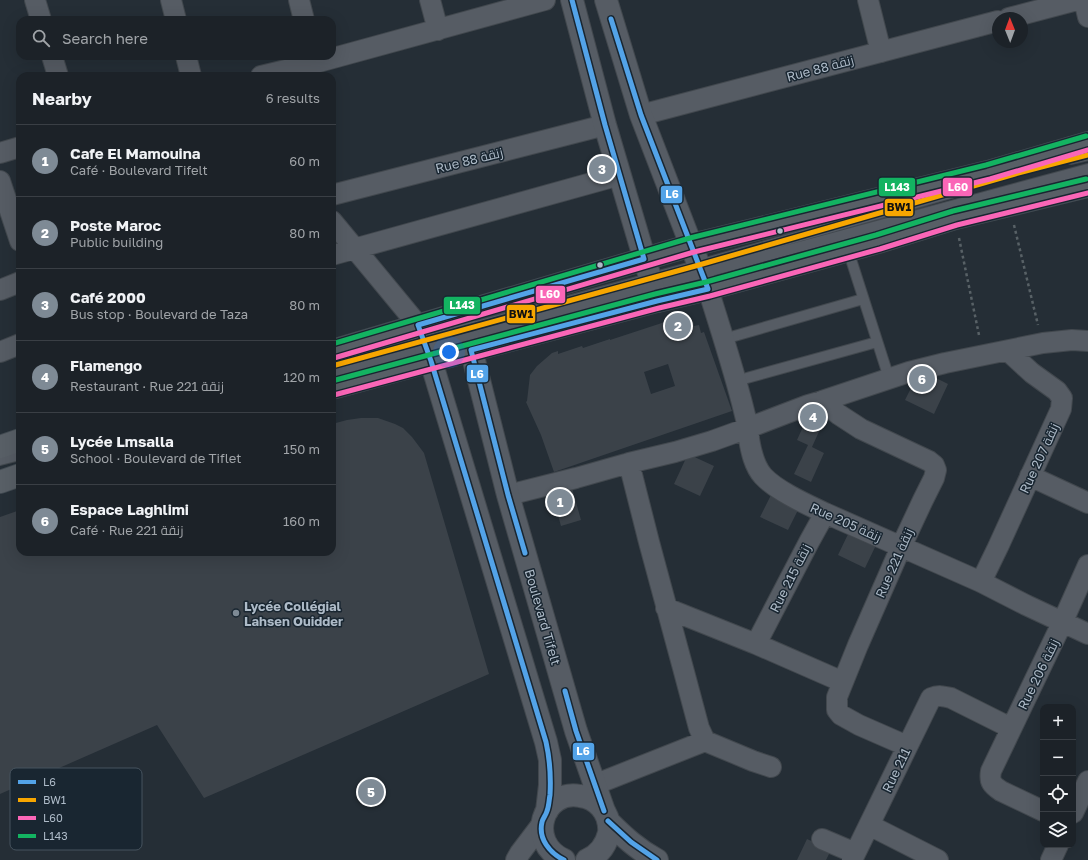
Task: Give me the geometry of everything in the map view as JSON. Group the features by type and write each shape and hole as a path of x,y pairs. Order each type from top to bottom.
{"main road":[{"path":"336,386 424,344 700,268 988,172 1088,143"},
{"path":"336,351 424,344 700,268 848,250 955,218 1088,186"},
{"path":"0,447 16,441"}],"street":[{"path":"35,0 40,16"},
{"path":"171,0 175,16"},
{"path":"299,0 303,16"},
{"path":"430,0 438,30"},
{"path":"336,54 438,30 545,0"},
{"path":"572,0 605,125 650,281"},
{"path":"606,0 641,115 700,268"},
{"path":"868,0 882,52"},
{"path":"1028,13 1077,0"},
{"path":"1084,0 1088,17"},
{"name":"Rue 88 زنقة","path":"641,115 992,23"},
{"path":"53,60 57,72"},
{"path":"187,60 190,72"},
{"path":"273,72 311,60"},
{"name":"Rue 88 زنقة","path":"336,194 605,125"},
{"path":"0,153 16,148"},
{"path":"336,254 620,175"},
{"path":"0,181 16,229"},
{"path":"336,226 355,249 424,344 546,742 550,760 550,785 542,834 550,851 564,860"},
{"name":"Rue 205 زنقة","path":"700,268 724,339 736,381 757,468 770,483 826,513 981,582 1088,634"},
{"path":"0,290 16,284"},
{"name":"Boulevard Tifelt","path":"466,332 508,495 576,732 590,792 606,816"},
{"path":"508,495 712,441 808,404 822,401 889,378 932,366 1043,343 1072,340 1088,341"},
{"path":"0,352 16,346"},
{"name":"Rue 207 زنقة","path":"981,582 1061,409 1062,398 1057,391 1032,373 1008,351"},
{"name":"Rue 221 زنقة","path":"822,401 838,414 861,429 929,461 934,465 936,470 934,478 901,546 837,697 837,710 841,715 907,746"},
{"path":"629,463 666,608 699,728 705,741 771,767"},
{"path":"1030,476 1088,503"},
{"name":"Rue 215 زنقة","path":"756,644 809,542 826,513"},
{"name":"Rue 206 زنقة","path":"1040,810 1001,791 992,783 990,778 991,771 1063,622 1088,565"},
{"path":"666,608 756,644 843,682"},
{"name":"Rue 211","path":"854,857 931,698 943,696 951,698 1011,728"},
{"path":"516,860 545,818 552,805 559,799 590,792 609,779 705,741"},
{"path":"1074,812 1086,789"},
{"path":"587,860 599,853 608,838 609,830 606,816"},
{"path":"606,816 627,840 642,852 656,860"},
{"path":"869,824 938,860"},
{"path":"822,839 854,857"},
{"path":"1051,860 1057,848"}],"lane":[{"path":"700,268 1015,174 1088,155"},
{"path":"700,268 1088,169"},
{"path":"848,250 889,378"},
{"path":"724,339 863,299"},
{"path":"736,381 877,342"},
{"path":"336,365 424,344"},
{"path":"336,373 424,344"},
{"path":"0,460 16,456"}],"path":[{"path":"1010,205 1043,343"},
{"path":"955,218 984,356"}],"building":[{"path":"671,320 673,323 683,320 684,324 693,321 694,326 699,325 701,333 704,332 732,411 554,472 541,435 526,402 530,375 537,366 552,353 558,351 558,354 582,346 583,348","holes":["668,364 675,386 651,394 644,372"]},
{"path":"920,370 948,384 934,414 905,400"},
{"path":"811,409 826,416 812,447 824,453 811,482 794,474 808,445 797,440"},
{"name":"Lycée Collégial Lahsen Ouidder","path":"378,418 395,424 403,428 412,437 424,453 489,674 204,798 157,725 59,768 10,768 10,790 0,794 0,517 16,511 16,556 336,556 336,423 347,420"},
{"path":"688,454 714,466 700,496 674,484"},
{"path":"572,488 581,520 561,526 552,494"},
{"path":"773,491 801,504 788,530 760,517"},
{"path":"850,530 877,543 865,568 838,555"},
{"path":"807,839 831,850 826,860 797,860"}],"transit line":[{"name":"L6","path":"564,860 554,854 546,845 542,834 542,822 548,809 550,795 550,768 546,742 431,361 418,325 644,259 605,125 572,0"},
{"name":"L6","path":"525,553 508,495 471,350 708,289 641,115 611,19"},
{"name":"L143","path":"336,343 690,238 986,165 1086,136"},
{"name":"L60","path":"336,357 694,252 990,179 1088,150"},
{"name":"BW1","path":"336,365 699,265 1015,174 1088,155"},
{"name":"L143","path":"336,380 655,294 706,282 876,235 953,211 1086,179"},
{"name":"L60","path":"336,394 659,308 710,296 880,249 957,225 1088,193"},
{"name":"L6","path":"565,691 576,731 604,811"},
{"name":"L6","path":"608,821 631,842 657,860"}],"place":[{"name":"Café 2000","path":"602,169"},
{"name":"Poste Maroc","path":"678,326"},
{"name":"Espace Laghlimi","path":"922,379"},
{"name":"Flamengo","path":"813,417"},
{"name":"Cafe El Mamouina","path":"560,502"},
{"name":"Lycée Collégial Lahsen Ouidder","path":"236,613"},
{"name":"Lycée Lmsalla","path":"371,792"}]}
